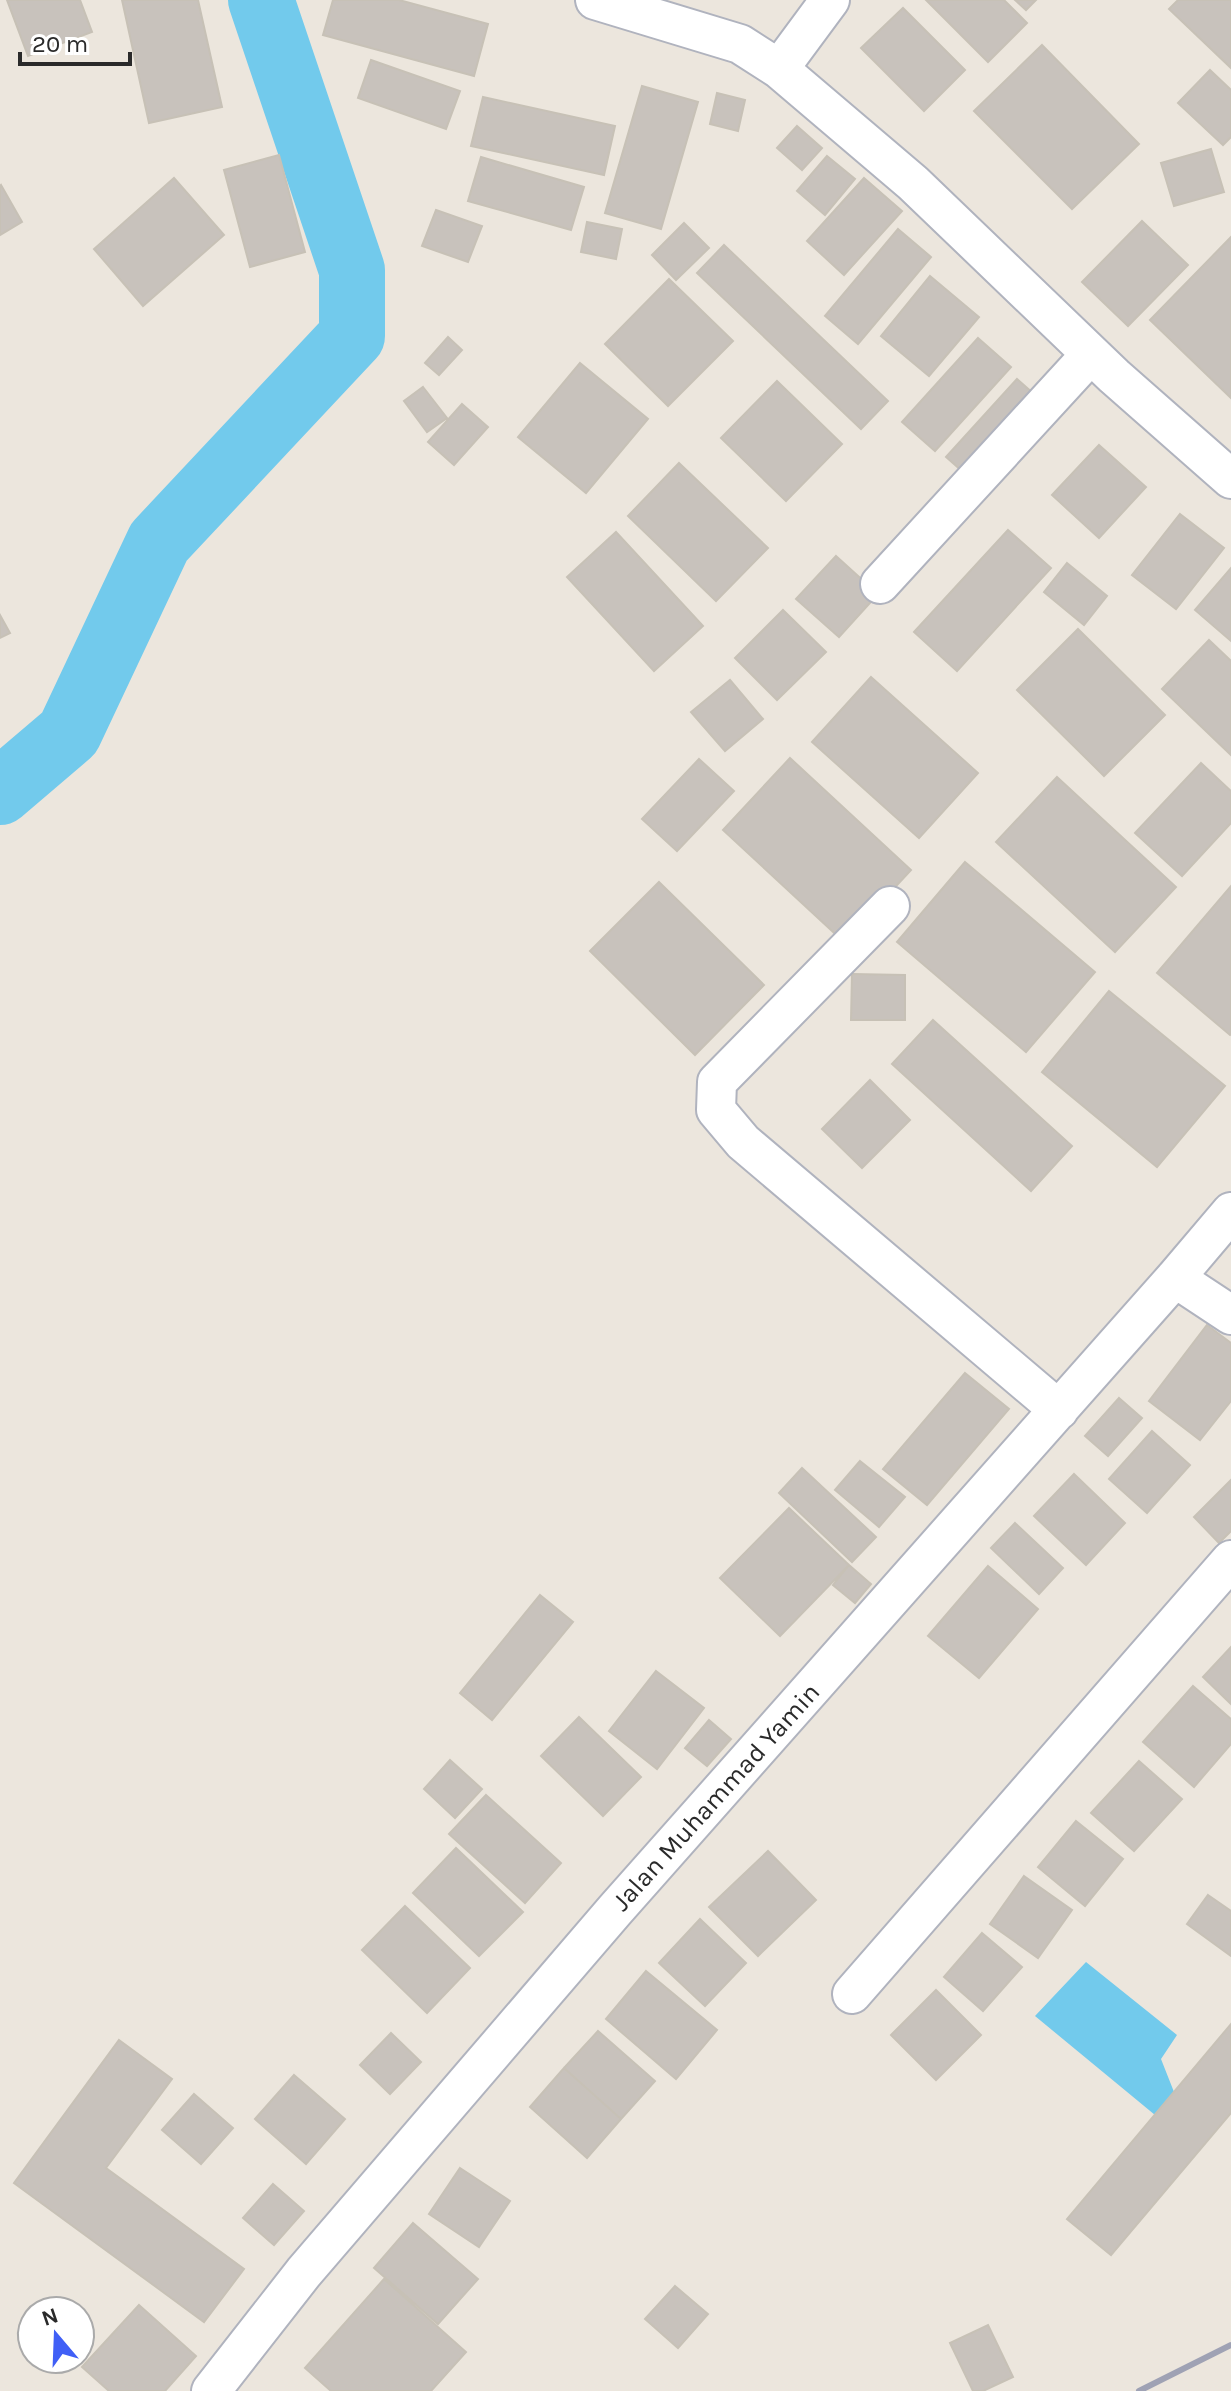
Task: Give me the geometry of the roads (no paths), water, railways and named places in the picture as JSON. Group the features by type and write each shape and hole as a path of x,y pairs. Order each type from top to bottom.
{"street":[{"path":"595,0 740,44 779,69 913,183 1091,354 1231,479"},
{"path":"779,69 830,0"},
{"path":"880,584 1091,354"},
{"path":"890,906 717,1082 716,1110 754,1152 1059,1410"},
{"name":"Jalan Muhammad Yamin","path":"211,2391 304,2272 615,1910 1231,1212"},
{"path":"1175,1278 1231,1315"},
{"path":"852,1994 1231,1560"}],"water":[{"path":"1086,1962 1177,2035 1161,2059 1174,2092 1155,2115 1035,2016"}],"waterway":[{"path":"0,792 69,733 159,542 352,336 352,270 261,0"}],"railway":[{"path":"1139,2391 1231,2345"}]}
